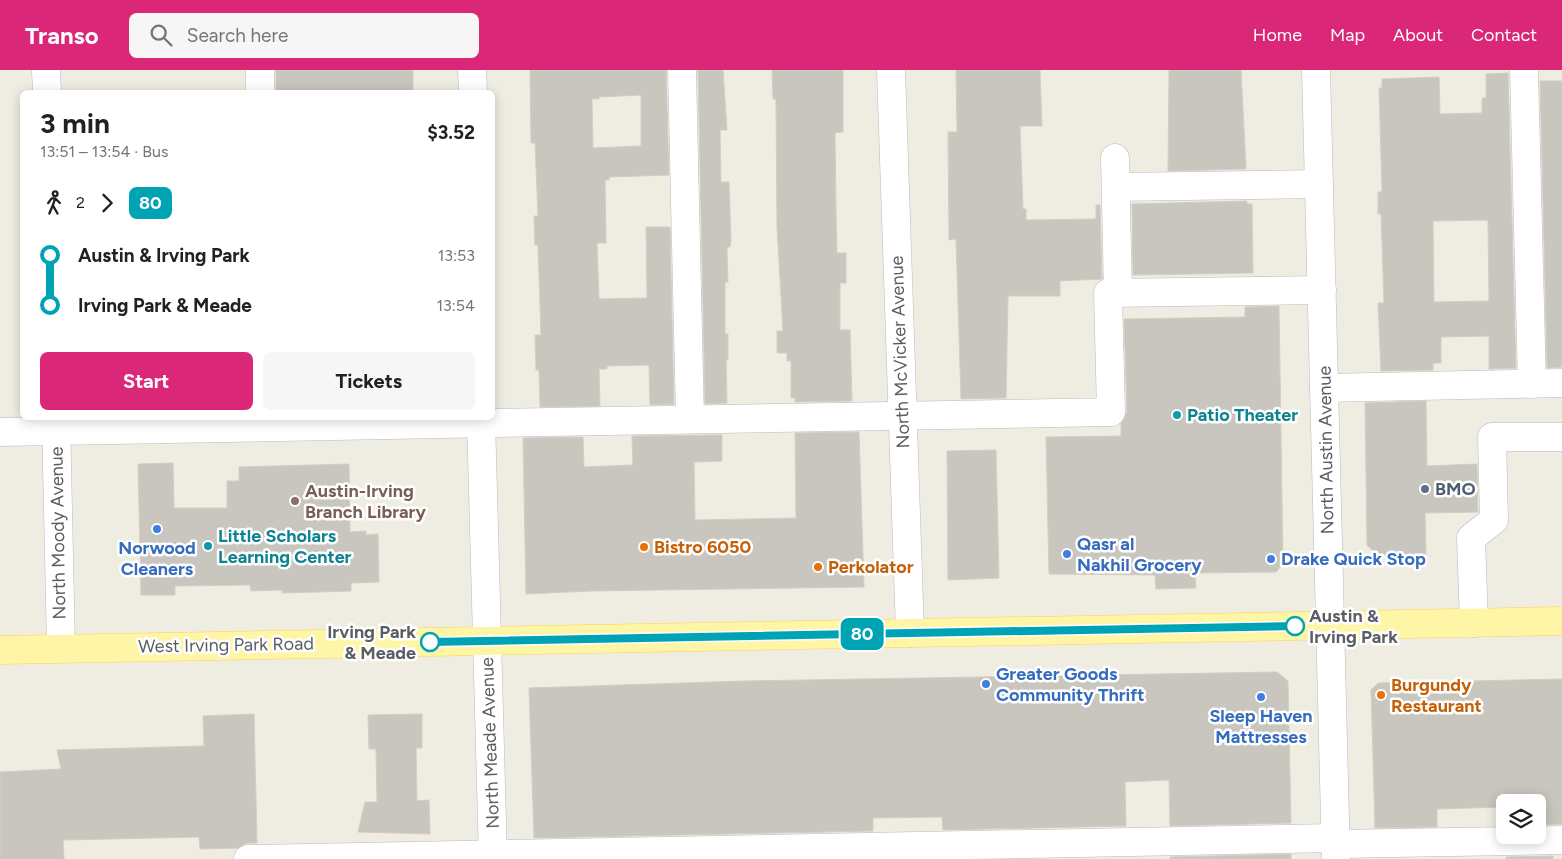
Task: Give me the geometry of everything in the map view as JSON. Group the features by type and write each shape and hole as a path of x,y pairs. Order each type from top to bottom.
{"main road":[{"name":"West Irving Park Road","path":"0,650 1562,622"}],"street":[{"path":"46,70 47,90"},
{"path":"260,70 260,90"},
{"path":"472,70 473,90"},
{"path":"682,70 690,420"},
{"name":"North McVicker Avenue","path":"891,70 910,633"},
{"name":"North Austin Avenue","path":"1316,70 1336,847"},
{"path":"1524,70 1532,384"},
{"path":"1115,158 1118,293"},
{"path":"1116,187 1319,184"},
{"path":"0,432 56,424 690,420 1111,412 1108,293 1322,290"},
{"path":"1324,388 1562,383"},
{"name":"North Meade Avenue","path":"481,421 493,857"},
{"name":"North Moody Avenue","path":"56,424 61,648"},
{"path":"1474,623 1471,538 1494,520 1492,437 1562,437"},
{"path":"248,859 1336,847 1562,840"}],"building":[{"path":"276,70 413,70 413,90 276,90"},
{"path":"530,70 666,70 669,175 609,177 609,180 605,180 606,243 597,243 599,299 647,298 646,227 670,227 674,404 650,405 649,365 607,366 607,369 599,369 600,406 540,407 539,370 536,370 535,335 541,335 538,245 535,245 534,216 538,216 535,143 531,143","holes":["641,95 641,146 593,148 592,99"]},
{"path":"698,70 723,70 727,130 720,130 721,182 729,182 731,240 730,247 727,247 728,282 725,282 725,334 728,334 728,360 726,360 727,403 705,404"},
{"path":"772,70 843,70 843,132 835,133 837,253 846,253 846,283 840,283 840,330 850,330 852,401 795,402 795,398 791,398 791,361 787,361 787,353 777,353 777,331 783,331 777,227 776,99 773,99"},
{"path":"956,70 1040,70 1042,126 1020,126 1023,209 1026,209 1026,220 1096,219 1096,205 1100,205 1102,279 1060,281 1060,296 1008,296 1006,398 961,399 956,239 949,240 948,132 957,132"},
{"path":"1169,70 1241,70 1246,169 1168,171"},
{"path":"1508,73 1516,368 1489,369 1489,336 1441,337 1441,363 1433,363 1433,370 1381,371 1378,303 1384,303 1381,214 1378,214 1378,192 1382,192 1379,88 1382,88 1382,79 1439,77 1440,114 1482,113 1482,98 1486,98 1486,74","holes":["1488,220 1489,301 1434,302 1433,221"]},
{"path":"1540,81 1562,81 1562,367 1547,368"},
{"path":"1247,201 1247,204 1252,204 1253,273 1133,275 1132,204"},
{"name":"Patio Theater","path":"1279,306 1283,564 1276,572 1195,573 1196,588 1156,589 1155,575 1049,574 1046,437 1121,436 1121,423 1127,412 1124,319 1245,317 1245,307"},
{"name":"BMO","path":"1426,401 1427,466 1477,464 1478,512 1425,513 1426,554 1377,555 1367,545 1365,403"},
{"path":"859,432 864,587 591,591 526,594 523,438 583,437 584,467 633,465 632,436 722,435 722,461 694,462 695,520 796,518 795,433"},
{"path":"996,450 999,578 948,580 947,451"},
{"path":"173,463 174,508 227,508 227,481 239,481 239,467 349,464 350,532 366,531 366,535 378,534 379,582 351,583 351,591 282,593 282,590 251,591 250,585 175,586 175,595 141,595 138,464"},
{"path":"1277,672 1288,681 1291,823 1170,826 1169,780 1125,782 1126,826 943,830 942,817 873,818 873,831 534,838 529,688 744,681"},
{"path":"1562,679 1562,824 1546,825 1546,794 1496,794 1496,807 1437,809 1437,827 1375,828 1371,690 1378,683"},
{"path":"254,714 257,843 247,843 238,848 200,849 199,837 63,840 64,859 0,859 0,772 61,769 57,750 204,746 203,716"},
{"path":"422,714 422,748 416,748 417,801 429,800 430,834 358,832 365,802 377,802 376,749 369,749 368,715"},
{"path":"1291,854 1291,859 1170,859 1170,857"},
{"path":"1553,856 1553,859 1506,859 1506,857"}],"bus line":[{"name":"80","path":"430,642 1295,626"}],"place":[{"name":"Patio Theater","path":"1177,415"},
{"name":"BMO","path":"1425,489"},
{"name":"Austin-Irving Branch Library","path":"295,501"},
{"name":"Norwood Cleaners","path":"157,529"},
{"name":"Little Scholars Learning Center","path":"208,546"},
{"name":"Bistro 6050","path":"644,547"},
{"name":"Qasr al Nakhil Grocery","path":"1067,554"},
{"name":"Drake Quick Stop","path":"1271,559"},
{"name":"Perkolator","path":"818,567"},
{"name":"Austin & Irving Park","path":"1295,626"},
{"name":"Irving Park & Meade","path":"430,642"},
{"name":"Greater Goods Community Thrift","path":"986,684"},
{"name":"Burgundy Restaurant","path":"1381,695"},
{"name":"Sleep Haven Mattresses","path":"1261,697"}]}
